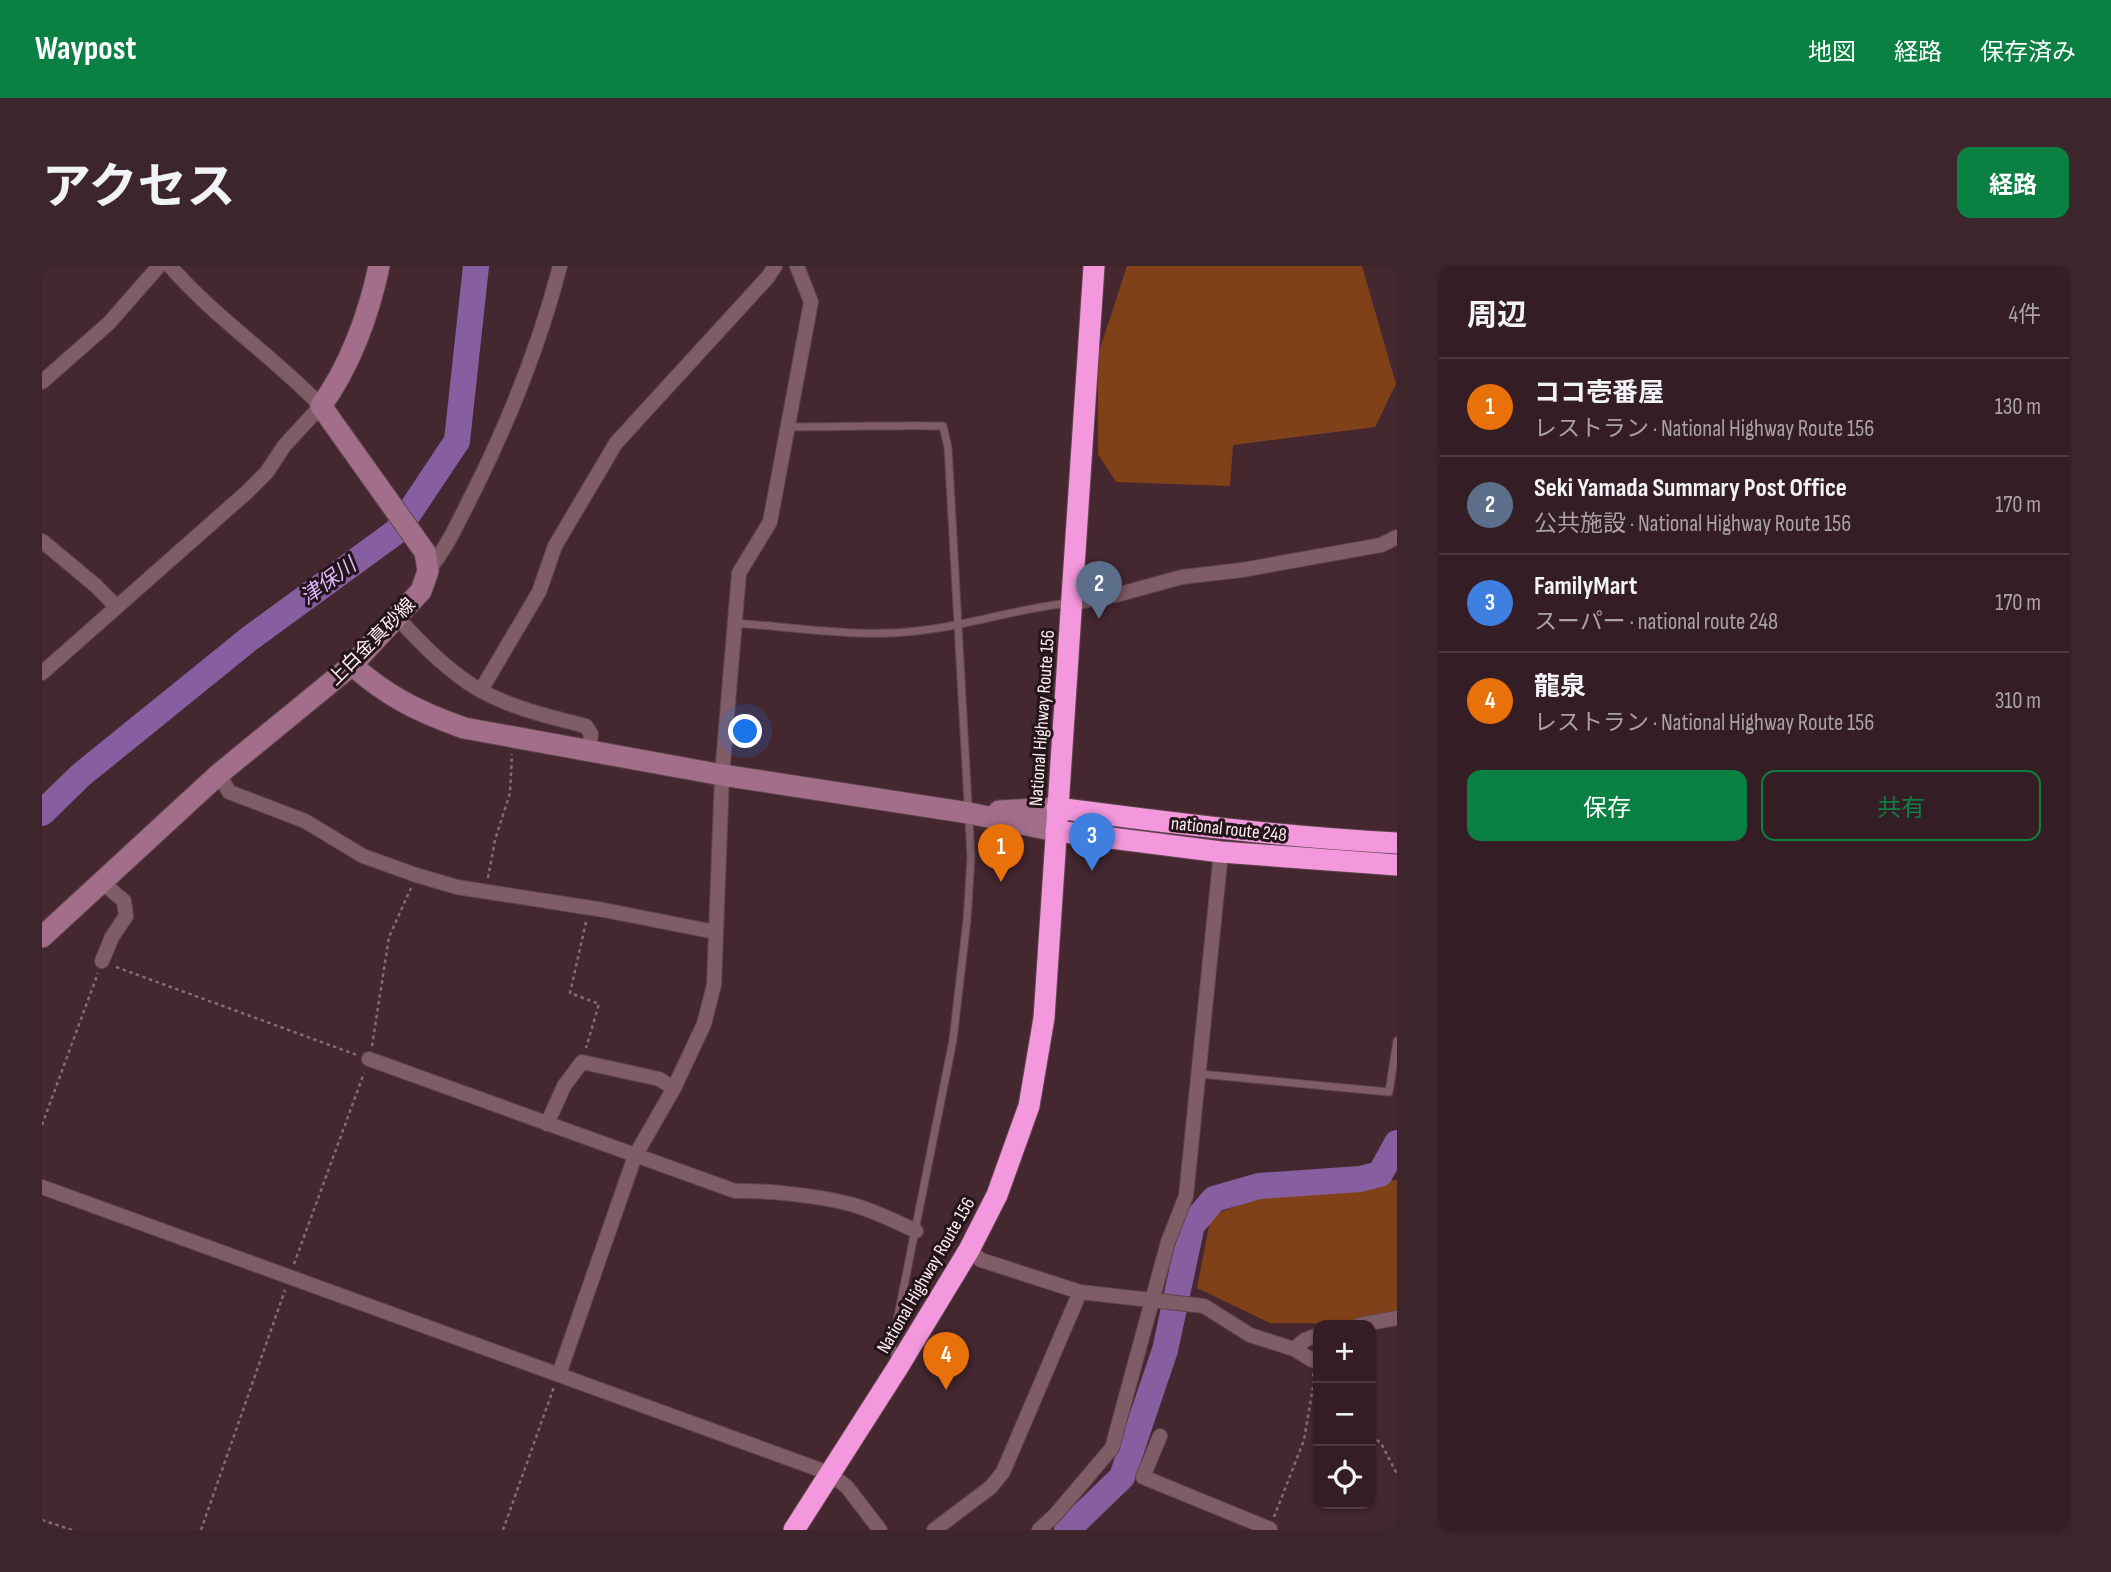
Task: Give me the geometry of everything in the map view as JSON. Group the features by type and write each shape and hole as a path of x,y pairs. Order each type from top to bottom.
{"highway":[{"name":"National Highway Route 156","path":"794,1530 969,1251 997,1195 1028,1105 1044,1018 1094,266"},
{"name":"national route 248","path":"1058,808 1223,830 1397,843"},
{"name":"national route 248","path":"1056,831 1221,852 1397,865"}],"main road":[{"path":"379,266 374,290 349,356 324,410 427,562"},
{"name":"上白金真砂線","path":"42,937 219,774 352,665 421,592 427,562"},
{"path":"352,665 378,688 428,715 464,728 722,775 969,813 1056,831"},
{"path":"969,813 1058,808"}],"street":[{"path":"42,382 109,323 159,266"},
{"path":"42,673 247,492 267,472 284,446 324,410 303,387 191,290 170,266"},
{"path":"427,562 444,551 493,452 530,368 559,266"},
{"path":"481,690 539,592 555,545 616,443 768,277 775,266"},
{"path":"559,1374 635,1156 674,1088 704,1024 714,985 722,775 739,573 770,522 788,427 811,302 797,266"},
{"path":"1071,603 1116,595 1182,577 1242,570 1381,545 1397,537"},
{"path":"42,541 117,607"},
{"path":"397,617 443,663 481,690 515,705 586,726 591,734 589,751"},
{"path":"219,774 229,792 305,821 363,856 416,875 457,887 715,932"},
{"path":"1039,1530 1112,1448 1155,1301 1168,1242 1186,1195 1221,852"},
{"path":"102,961 112,936 126,916 124,901 103,883"},
{"path":"369,1059 734,1191 756,1191 847,1203 916,1231"},
{"path":"547,1125 564,1086 582,1062 659,1079 674,1088"},
{"path":"42,1187 829,1473 847,1487 880,1530"},
{"path":"969,1251 981,1260 1080,1292 1204,1306 1250,1335 1294,1349 1312,1360"},
{"path":"934,1530 991,1487 1003,1472 1080,1292"},
{"path":"1376,1322 1397,1318"},
{"path":"1294,1349 1313,1337"},
{"path":"1160,1436 1143,1477 1270,1529"}],"lane":[{"path":"788,427 888,427 920,424 943,426 948,446 969,813 969,895 954,1027 892,1346 898,1367"},
{"path":"734,623 840,632 915,632 1047,605 1071,603"},
{"path":"1200,1074 1389,1092 1397,1041"}],"path":[{"path":"485,891 495,840 510,793 513,737"},
{"path":"201,1530 289,1277 369,1059 388,937 416,875"},
{"path":"582,1062 599,1004 569,993 589,908"},
{"path":"42,1125 102,961 369,1059"},
{"path":"1270,1529 1304,1440 1314,1381 1312,1360"},
{"path":"503,1530 559,1374"},
{"path":"1376,1440 1381,1443 1397,1474"},
{"path":"42,1520 72,1530"}],"shaded area":[{"path":"1127,266 1362,266 1396,384 1375,427 1233,445 1230,486 1116,482 1098,454 1098,355"},
{"path":"1397,1180 1397,1324 1376,1324 1376,1320 1270,1323 1197,1288 1211,1216 1271,1192"}],"waterway":[{"name":"津保川","path":"42,813 81,775 249,639 397,531 457,441 476,266"},
{"path":"1067,1530 1122,1477 1165,1350 1192,1225 1214,1199 1259,1186 1360,1179 1380,1174 1397,1143"}],"place":[{"name":"Seki Yamada Summary Post Office","path":"1099,619"},
{"name":"FamilyMart","path":"1092,871"},
{"name":"ココ壱番屋","path":"1001,882"},
{"name":"龍泉","path":"946,1390"}]}
